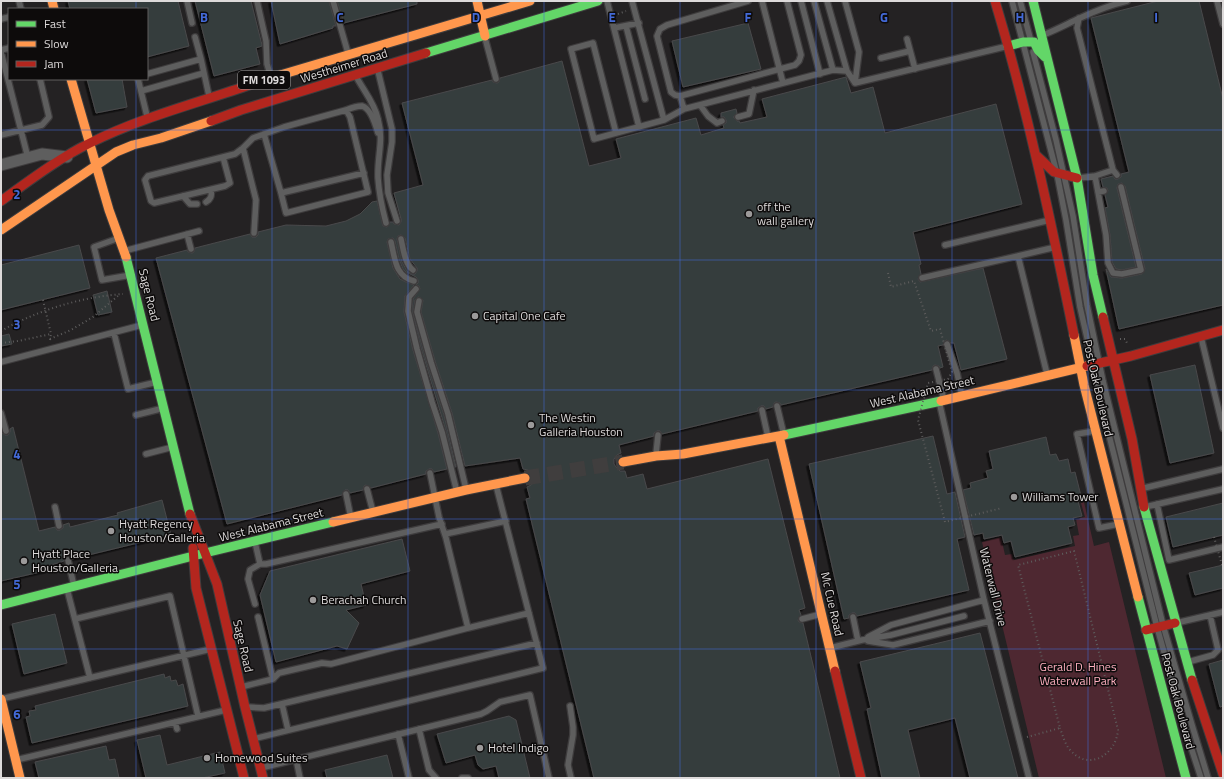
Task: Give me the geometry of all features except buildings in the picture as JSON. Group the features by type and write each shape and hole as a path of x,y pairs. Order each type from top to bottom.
{"main road":[{"path":"477,1 485,36"},
{"name":"Westheimer Road","path":"1,201 48,168 89,144 148,118 274,77 530,1"},
{"name":"Westheimer Road","path":"1,230 116,152 132,145 161,138 241,110 598,1"},
{"name":"Post Oak Boulevard","path":"995,1 1037,156 1057,247 1080,368 1095,431 1186,778"},
{"name":"Post Oak Boulevard","path":"1033,1 1077,178 1093,275 1132,439 1144,507 1186,662 1223,774"},
{"path":"1008,46 1034,42 1038,50 1048,61"},
{"path":"294,94 301,82 321,75 349,55"},
{"path":"274,77 277,85"},
{"name":"Sage Road","path":"71,80 89,144 136,292 192,521 217,584 240,687 263,778"},
{"path":"241,110 267,93"},
{"path":"1037,156 1048,169 1061,175 1077,178"},
{"name":"West Alabama Street","path":"623,462 656,456 683,454 769,438 942,401 1113,360 1223,330"},
{"name":"Mc Cue Road","path":"782,435 861,778"},
{"name":"West Alabama Street","path":"1,605 254,541 457,492 525,478"},
{"name":"Sage Road","path":"192,521 196,588 244,778"},
{"path":"1146,630 1175,623"},
{"path":"1,699 20,778"},
{"path":"227,709 245,707"}],"street":[{"path":"1,165 42,154 68,157"}],"lane":[{"path":"186,1 192,23"},
{"path":"257,1 266,41 267,64 274,77"},
{"path":"333,1 349,55"},
{"path":"607,1 639,127"},
{"path":"632,1 664,120"},
{"path":"748,1 666,25 660,29 657,36 671,92 680,96 795,65 799,61 800,56 787,1"},
{"path":"762,1 783,83"},
{"path":"802,1 820,74"},
{"path":"814,1 833,70"},
{"path":"828,1 847,71 855,83"},
{"path":"845,1 859,52 855,83"},
{"path":"1012,1 1027,42"},
{"path":"1020,1 1027,42 1061,175 1066,220 1080,307 1096,364 1188,738 1201,778"},
{"path":"1042,35 1055,31 1079,18 1109,6 1127,1"},
{"path":"1217,1 1223,24"},
{"path":"1079,18 1077,28 1113,170 1117,175"},
{"path":"614,28 639,23"},
{"path":"626,26 645,99"},
{"path":"485,36 496,79"},
{"path":"195,37 210,98"},
{"path":"907,39 915,69"},
{"path":"616,133 593,43 571,49 594,139 664,120 684,109 754,90 833,70 847,71"},
{"path":"855,83 1008,46"},
{"path":"1,51 8,79"},
{"path":"881,58 910,51"},
{"path":"148,74 201,59"},
{"path":"378,69 392,129 392,142 387,175 388,193 397,221"},
{"path":"141,91 204,73"},
{"path":"355,76 375,108 380,129 381,146 378,176 380,196 386,224"},
{"path":"8,80 28,158"},
{"path":"1,135 42,126 50,117 40,80"},
{"path":"138,80 148,118"},
{"path":"738,117 749,114 754,90"},
{"path":"680,96 684,109"},
{"path":"700,105 708,116 717,122 722,121"},
{"path":"223,157 230,183 211,190 154,204 151,201 145,180 148,176 223,157 236,154 253,138 290,125 357,106 364,106 368,110 376,128 381,146"},
{"path":"264,134 286,213 368,192 350,117 346,110"},
{"path":"243,148 256,200 254,233"},
{"path":"1077,178 1094,176 1113,170"},
{"path":"281,193 364,173"},
{"path":"1094,176 1101,191 1108,263 1113,272 1122,274 1141,270 1121,186"},
{"path":"206,202 210,200 212,194 211,190"},
{"path":"184,196 190,204 197,204"},
{"path":"945,245 1051,220"},
{"path":"124,251 199,231"},
{"path":"187,234 191,249"},
{"path":"119,238 94,247 102,280 131,275"},
{"path":"401,239 407,263 413,270"},
{"path":"391,242 400,274 406,279 414,281"},
{"path":"922,278 1057,247"},
{"path":"1018,256 1047,376"},
{"path":"416,289 409,297 408,311 417,349 442,432 457,492"},
{"path":"419,301 417,312 448,414 466,490"},
{"path":"1,362 144,325"},
{"path":"114,333 128,389 158,382"},
{"path":"1201,336 1223,428"},
{"path":"946,344 957,373 962,396"},
{"name":"Waterwall Drive","path":"936,369 984,600 1030,778"},
{"path":"777,406 782,435"},
{"path":"136,415 165,408"},
{"path":"762,410 769,438"},
{"path":"1,413 6,431"},
{"path":"1095,431 1077,434 1099,528 1119,524"},
{"path":"656,456 658,436"},
{"path":"146,454 174,447"},
{"path":"1140,489 1223,469"},
{"path":"430,473 468,628"},
{"path":"253,739 543,668 496,483"},
{"path":"367,489 373,513"},
{"path":"1144,507 1223,489"},
{"path":"346,494 351,518"},
{"path":"1157,504 1169,560 1223,548"},
{"path":"55,507 59,526"},
{"path":"445,534 506,521"},
{"path":"255,604 248,579 250,570 260,564 286,560 442,524"},
{"path":"254,541 260,564"},
{"path":"68,560 74,619 90,678"},
{"path":"74,619 170,596 198,716"},
{"path":"860,640 891,625 984,600"},
{"path":"240,687 272,679 279,673 322,663 331,664 529,612"},
{"path":"1175,623 1223,612"},
{"path":"802,619 822,614"},
{"path":"1186,662 1213,655 1218,650 1210,615"},
{"path":"830,648 860,640 892,635 964,616"},
{"path":"258,617 272,679"},
{"path":"853,617 860,640"},
{"path":"860,640 893,645 990,621"},
{"path":"1160,626 1208,778"},
{"path":"245,707 264,708 537,643"},
{"path":"1,699 211,649"},
{"path":"261,768 481,714 500,702 530,695 549,778"},
{"path":"282,704 288,730"},
{"path":"570,706 573,735 568,764 571,778"},
{"path":"16,760 227,709"},
{"path":"175,722 177,729"},
{"path":"419,729 429,770 436,778"},
{"path":"398,734 409,778"},
{"path":"296,759 300,778"},
{"path":"462,778 468,778"}],"path":[{"path":"618,14 626,11"},
{"path":"888,273 891,287 914,281 931,331 940,329 952,372 948,379 928,383 918,420 945,522 1002,508"},
{"path":"1,331 19,321 77,302 136,292"},
{"path":"50,339 71,330 93,317 121,294"},
{"path":"43,300 51,334 49,342 51,349"},
{"path":"1,343 51,334"},
{"path":"1118,339 1125,339 1129,348"},
{"path":"1214,537 1222,565"},
{"path":"1074,551 1118,730 1114,746 1109,752 1103,756 1085,759 1074,754 1065,744 1060,728 1018,565 1074,551"},
{"path":"1020,739 1060,728"}],"green space":[{"name":"Gerald D. Hines Waterwall Park","path":"1084,502 1094,546 1109,542 1166,778 1039,778 982,542 1001,537 1005,555 1012,554 1014,560 1075,546 1073,536 1079,535 1076,519 1085,517 1081,503"}],"tunnel":[{"path":"525,478 623,462"}],"traffic: fast":[{"path":"426,53 598,1"},
{"path":"1033,1 1077,178 1093,275 1103,317"},
{"path":"1008,46 1023,42 1034,42 1038,50 1045,57"},
{"path":"126,257 190,514"},
{"path":"784,435 941,401"},
{"path":"1144,507 1192,680"},
{"path":"1,605 333,522"},
{"path":"1138,597 1186,778"}],"traffic: slow":[{"path":"52,1 54,8"},
{"path":"477,1 485,36"},
{"path":"252,84 530,1"},
{"path":"71,80 109,210 126,257"},
{"path":"1,230 116,152 133,145 161,138 211,121"},
{"path":"1074,335 1084,385 1138,597"},
{"path":"941,401 1087,366"},
{"path":"623,462 656,456 683,454 784,435"},
{"path":"779,436 835,671"},
{"path":"333,522 466,490 525,478"},
{"path":"1,699 20,778"}],"traffic: jam":[{"path":"995,1 1018,84 1048,209 1074,335"},
{"path":"211,121 241,110 426,53"},
{"path":"1,201 44,170 90,143 130,125 252,84"},
{"path":"1037,156 1054,172 1077,178"},
{"path":"1103,317 1132,439 1144,507"},
{"path":"1087,366 1131,356 1223,330"},
{"path":"190,514 217,584 263,778"},
{"path":"193,548 196,588 244,778"},
{"path":"1146,630 1175,623"},
{"path":"835,671 861,778"},
{"path":"1192,680 1223,774"}],"place":[{"name":"off the wall gallery","path":"749,214"},
{"name":"Capital One Cafe","path":"475,316"},
{"name":"The Westin Galleria Houston","path":"531,425"},
{"name":"Williams Tower","path":"1014,497"},
{"name":"Hyatt Regency Houston/Galleria","path":"111,531"},
{"name":"Hyatt Place Houston/Galleria","path":"24,561"},
{"name":"Berachah Church","path":"313,600"},
{"name":"Hotel Indigo","path":"480,748"},
{"name":"Homewood Suites","path":"207,758"}]}
